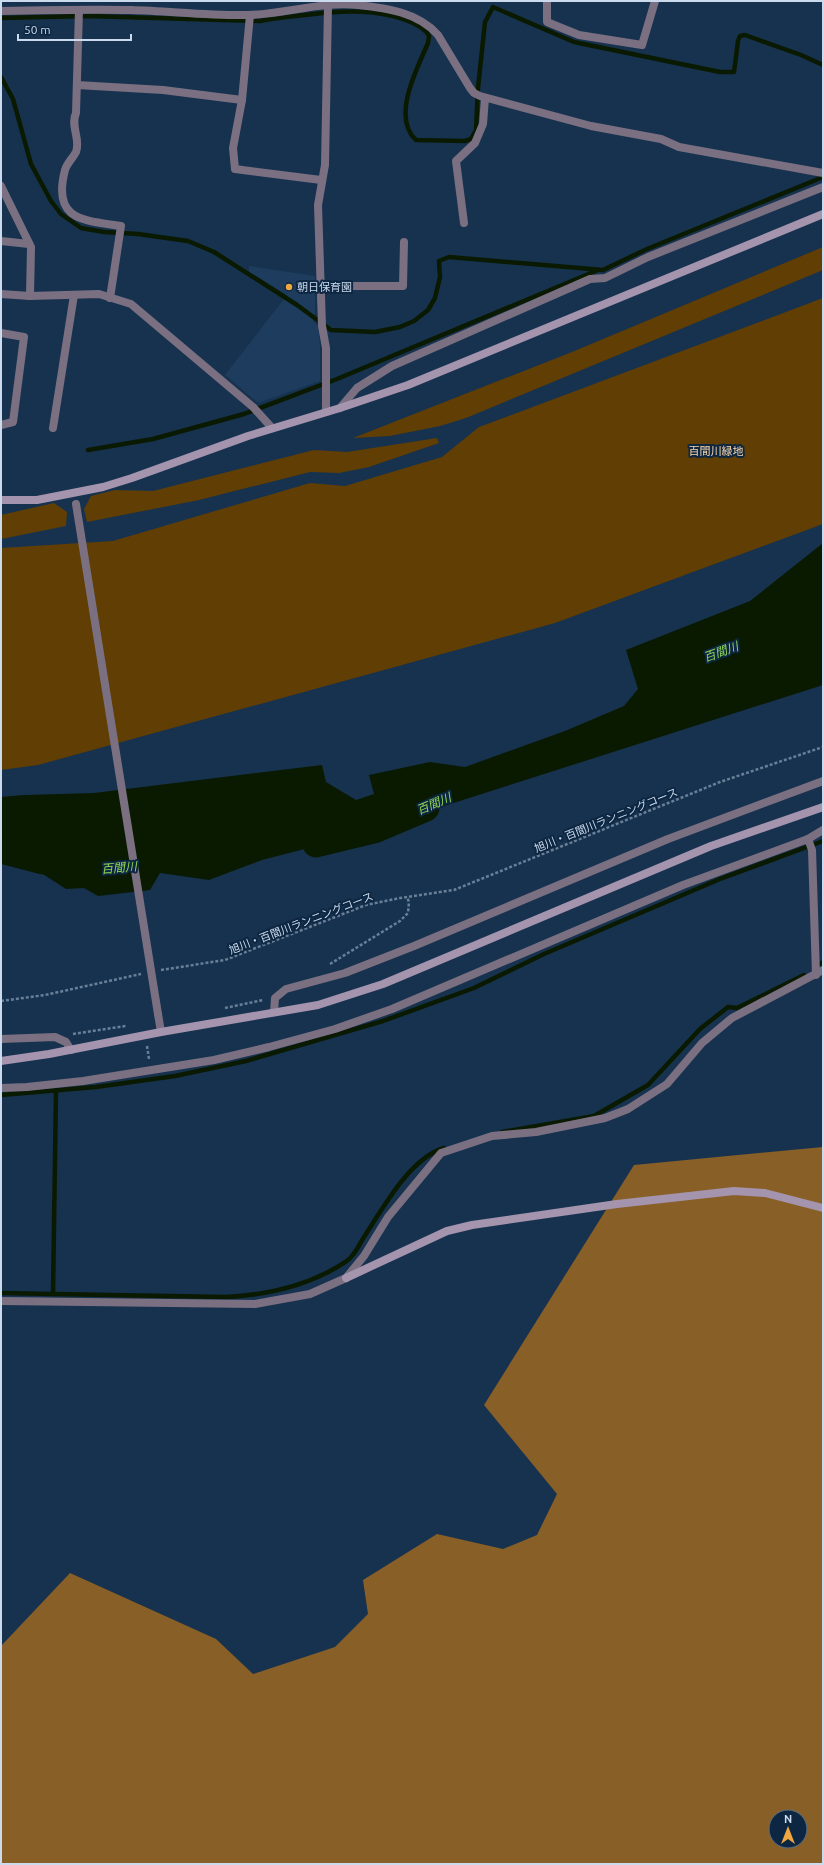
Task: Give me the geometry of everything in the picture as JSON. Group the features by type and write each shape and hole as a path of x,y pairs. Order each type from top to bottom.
{"street":[{"path":"129,1 129,10"},
{"path":"547,1 547,22 579,35 642,45 655,1"},
{"path":"1,11 129,10 250,20 307,4 328,11 356,5 386,9 412,15 422,20 438,35 480,96 483,124 476,143 456,162 464,223"},
{"path":"77,11 77,85 76,113 74,119 74,126 77,135 76,151 65,169 62,196 63,203 72,214 93,222 121,226 110,298"},
{"path":"326,412 326,348 322,326 322,286 318,205 325,165 328,11"},
{"path":"250,20 242,100 234,148 234,169 322,180"},
{"path":"77,85 163,90 242,100"},
{"path":"480,96 591,126 661,139 679,147 823,173"},
{"path":"1,186 31,247 30,296"},
{"path":"340,408 357,388 392,366 590,278 605,278 648,257 823,187"},
{"path":"1,500 37,500 132,478 272,428 340,408 408,385 823,214"},
{"path":"1,241 30,244"},
{"path":"322,286 403,286 404,242"},
{"path":"1,294 30,296 99,294 130,304 256,409 272,428"},
{"path":"53,428 74,295"},
{"path":"1,333 24,336 13,422 1,425"},
{"path":"74,492 161,1032"},
{"path":"274,1012 275,998 286,989 345,973 400,952 668,839 823,781"},
{"path":"1,1061 71,1050 161,1032 318,1005 383,984 711,846 823,807"},
{"path":"1,1088 27,1087 83,1081 214,1060 335,1029 392,1009 683,885 810,844 823,830"},
{"path":"346,1278 364,1256 388,1217 441,1153 492,1136 536,1132 605,1118 628,1110 667,1084 702,1043 732,1018 820,972 810,844"},
{"path":"1,1039 55,1037 66,1042 71,1050"},
{"path":"1,1301 255,1304 310,1294 447,1231 480,1224 633,1202 734,1191 765,1193 823,1208"}],"path":[{"name":"旭川・百間川ランニングコース","path":"154,972 225,960 366,905 454,890 720,782 823,747"},
{"path":"324,968 400,921 408,913 409,902 407,897"},
{"path":"1,1002 45,995 147,973"},
{"path":"146,1042 150,1066"}],"shaded area":[{"path":"249,266 315,276 315,314 313,321 318,326 320,346 320,381 258,403 225,375 287,295 249,272"},
{"path":"823,1147 823,1864 1,1864 1,1646 70,1573 216,1639 253,1674 335,1647 368,1614 363,1580 437,1534 503,1549 537,1535 557,1494 484,1405 634,1165"}],"green space":[{"path":"823,247 823,270 466,418 440,426 390,436 353,438 572,352"},
{"name":"百間川緑地","path":"823,298 823,524 555,623 38,765 1,770 1,548 113,541 310,483 345,486 442,457 479,427"},
{"path":"437,438 439,443 369,467 339,473 310,472 199,500 87,522 84,509 91,496 115,490 153,491 314,450 347,452"},
{"path":"54,503 67,512 66,526 1,539 1,515"}],"water":[{"path":"823,543 823,685 328,843 262,860 209,880 160,873 150,890 98,896 84,888 66,889 1,847 1,797 94,793 322,765 326,782 356,800 374,794 369,775 430,762 465,767 565,731 624,706 638,689 626,650 750,601"}],"waterway":[{"path":"1,18 87,16 260,21 343,12 379,13 396,17 420,27 426,31 429,36 428,43 408,93 406,106 406,119 409,130 416,140 465,141 471,139 476,130 478,88 485,22 493,7 574,42 720,72 734,72 738,41 740,36 745,35 801,55 823,65"},
{"path":"1,77 13,99 31,164 51,201 61,214 81,228 188,241 214,252 297,305 331,330 375,332 400,327 414,321 428,310 435,298 440,277 439,261 449,257 603,270 647,249 823,177"},
{"path":"88,450 153,439 244,414 337,379 598,270"},
{"name":"百間川","path":"316,844 374,830 426,808"},
{"path":"1,1095 96,1087 175,1076 246,1061 383,1021 474,988 544,954 720,879 823,841"},
{"name":"百間川","path":"1,850 43,861"},
{"path":"502,1132 594,1116 648,1085 700,1029 728,1007 737,1008 804,975"},
{"path":"1,1293 53,1294 56,1091"},
{"path":"53,1294 226,1297 270,1292 313,1279 347,1261 357,1250 398,1185 420,1162 444,1148"}],"place":[{"name":"朝日保育園","path":"289,287"}]}
